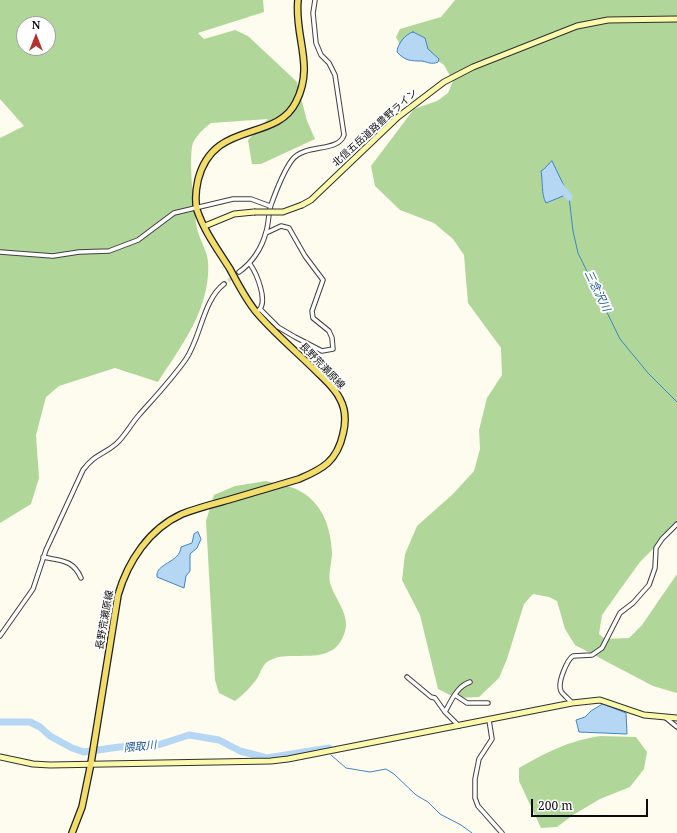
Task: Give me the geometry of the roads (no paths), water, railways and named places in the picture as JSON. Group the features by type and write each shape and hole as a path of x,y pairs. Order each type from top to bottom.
{"main road":[{"name":"長野荒瀬原線","path":"72,833 82,807 92,760 118,595 123,578 147,540 164,525 182,514 298,479 316,472 332,461 340,446 345,426 345,412 335,390 258,311 205,226 197,208 196,188 200,175 210,155 222,144 237,135 269,125 282,118 295,104 304,84 305,71 297,11 298,0"}],"street":[{"path":"239,272 250,264 266,233 270,206 287,169 299,153 310,148 334,145 340,142 344,135 335,74 329,63 321,55 316,43 313,13 315,0"},
{"name":"北信五岳道路豊野ライン","path":"205,226 234,214 283,212 302,206 311,200 398,117 437,86 473,67 577,26 608,20 677,19"},
{"path":"0,252 53,256 79,252 109,251 138,240 174,213 233,199 251,199 270,206"},
{"path":"250,264 256,273 261,290 262,303 258,311 278,327 295,337 322,350 333,349 332,338 329,331 313,318 312,311 322,285 321,276 305,256 289,228 281,226 266,233"},
{"path":"0,636 29,596 43,557 83,470 91,459 116,444 185,361 197,338 211,298 224,284"},
{"path":"572,703 561,690 560,685 569,660 573,656 592,654 602,648 620,613 634,603 649,585 654,572 656,548 662,539 677,524"},
{"path":"43,557 69,562 74,565 81,578"},
{"path":"406,677 431,697 435,698 445,712 459,726"},
{"path":"445,712 455,695 464,684 470,682"},
{"path":"455,695 467,702 488,703"},
{"path":"0,757 33,764 92,760 288,759 572,703 600,700 631,711 677,718"},
{"path":"665,717 677,727"},
{"path":"489,720 492,740 479,759 475,778 475,798 478,806 502,833"}],"water":[{"path":"413,32 425,38 428,49 439,59 438,62 431,63 408,60 397,52 398,46 402,40"},
{"path":"552,161 567,192 563,196 546,203 544,199 541,171"},
{"path":"198,532 201,539 197,548 190,554 190,571 186,576 184,588 157,577 157,572 177,556 181,547 192,543 194,534"},
{"path":"603,704 626,713 627,734 579,732 576,720 585,717 591,711"}],"waterway":[{"name":"三念沢川","path":"560,186 569,197"},
{"name":"三念沢川","path":"569,197 573,231 578,253 620,339 648,373 677,402"},
{"name":"隈取川","path":"0,722 30,722 40,727 50,736 72,748 84,752 119,747 158,745 189,735 219,740 240,751 267,758 329,748"},
{"name":"隈取川","path":"331,755 346,768 370,772 386,769 394,774 416,795 428,802 440,814 461,825 472,833"}],"tunnel":[{"path":"224,284 239,272"}]}
